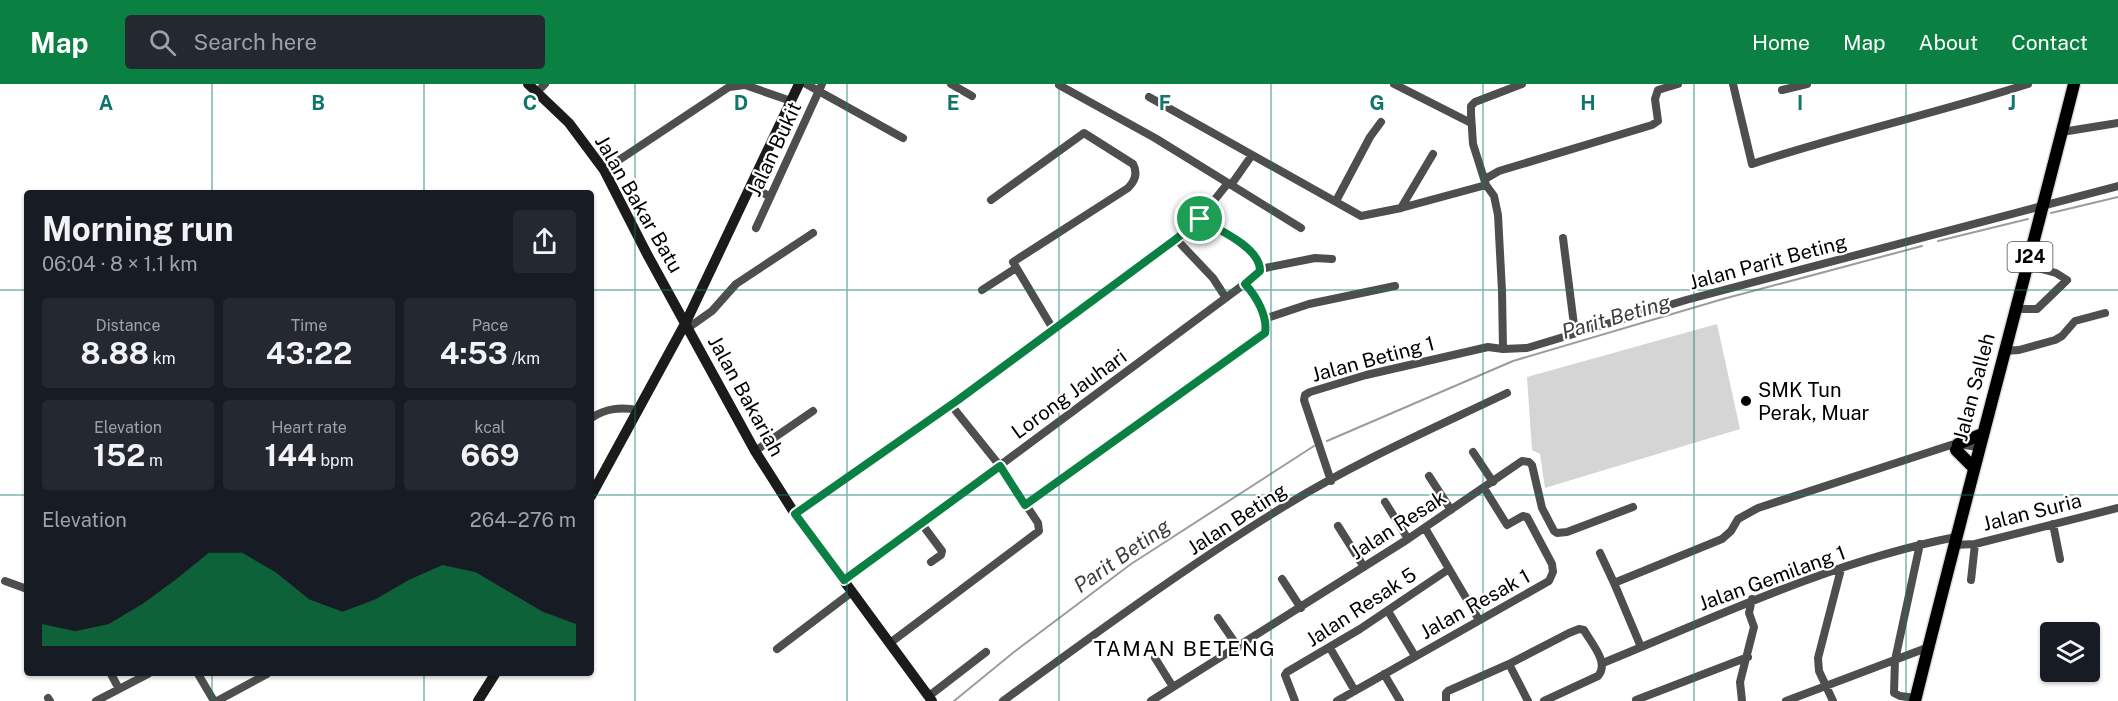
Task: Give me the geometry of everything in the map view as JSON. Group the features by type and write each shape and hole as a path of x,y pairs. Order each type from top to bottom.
{"main road":[{"name":"Jalan Bakar Batu","path":"528,84 541,88 604,170 687,325"},
{"name":"Jalan Bakariah","path":"799,84 687,325 755,451 795,514 930,699"},
{"name":"Jalan Salleh","path":"1916,700 1973,467 2074,84"},
{"path":"594,488 687,325"},
{"path":"1973,467 1953,447 1982,434"},
{"path":"478,701 494,676"}],"street":[{"path":"806,84 820,88 903,138"},
{"path":"951,84 972,96"},
{"path":"1394,84 1472,123"},
{"path":"1503,349 1498,215 1494,196 1486,182 1473,144 1471,106 1475,102 1522,84"},
{"path":"1149,97 1358,215 1364,216 1401,208 1486,182 1499,171 1652,125 1658,121 1655,99 1658,90 1678,84"},
{"path":"1732,84 1752,164 2028,84"},
{"path":"1782,90 1808,84"},
{"path":"604,170 729,87 745,85 791,101"},
{"path":"1059,85 1155,138 1301,228"},
{"name":"Jalan Bukit","path":"756,228 820,88"},
{"path":"1336,201 1370,137 1381,122"},
{"path":"2062,132 2118,123"},
{"path":"982,290 1014,265 1133,184 1136,174 1133,164 1084,133 991,200"},
{"path":"795,514 951,405 1176,239 1200,219 1252,154"},
{"path":"1401,208 1433,154"},
{"path":"751,185 770,196"},
{"name":"Jalan Parit Beting","path":"1503,349 1527,348 1686,300 2118,186"},
{"path":"1200,219 1241,242 1258,262 1258,273 1315,258 1332,259"},
{"path":"687,325 712,312 736,284 813,233"},
{"path":"1563,238 1575,333"},
{"path":"1176,239 1213,278 1226,298"},
{"path":"1014,265 1053,329"},
{"path":"2016,309 2037,309 2067,280 2056,273 2027,265"},
{"name":"Lorong Jauhari","path":"844,580 1258,273"},
{"path":"1025,505 1265,333 1264,319 1255,296 1245,284"},
{"path":"1264,319 1309,304 1395,286"},
{"path":"2004,351 2019,350 2055,340 2062,336 2075,321 2105,313"},
{"name":"Jalan Beting 1","path":"1331,481 1304,400 1306,394 1366,375 1488,347 1503,349"},
{"name":"Jalan Beting","path":"1003,701 1289,503 1378,456 1507,393"},
{"path":"890,643 963,587 1038,534 1040,526 1000,466 951,405"},
{"path":"594,416 608,409 622,407 639,410"},
{"path":"755,451 813,411"},
{"path":"1614,583 1722,539 1731,531 1738,519 1758,508 1953,447 1978,450"},
{"path":"1473,452 1493,482"},
{"name":"Jalan Resak","path":"1151,701 1408,539 1522,461 1529,462 1533,469 1542,508 1557,533 1567,532 1633,507"},
{"path":"1428,476 1451,510"},
{"name":"Jalan Resak 1","path":"1337,701 1548,581 1553,572 1552,564 1527,517 1523,516 1508,525 1484,488"},
{"path":"1385,502 1408,539"},
{"name":"Jalan Suria","path":"1955,541 1975,544 2118,508"},
{"path":"921,524 942,550 941,555 931,562"},
{"path":"2053,524 2060,559"},
{"path":"1338,526 1364,567"},
{"path":"1425,528 1479,620"},
{"name":"Jalan Gemilang 1","path":"1603,663 1752,599 1920,544 1955,541"},
{"path":"1916,700 1894,693 1894,660 1920,544"},
{"path":"1971,580 1975,544"},
{"path":"1600,553 1641,647"},
{"name":"Jalan Resak 5","path":"1295,701 1285,675 1388,611 1449,569"},
{"path":"1833,701 1819,671 1818,658 1841,569"},
{"path":"1282,579 1301,608"},
{"path":"5,581 24,588"},
{"path":"777,649 852,592"},
{"path":"1742,701 1740,682 1754,630 1749,613 1752,599"},
{"path":"1388,611 1415,656"},
{"path":"1218,618 1238,647"},
{"path":"1446,701 1448,691 1580,629 1584,630 1603,663 1603,669 1598,676 1544,701"},
{"path":"1786,701 1929,647"},
{"path":"1330,648 1355,691"},
{"path":"930,699 986,652"},
{"path":"1635,700 1748,657"},
{"path":"1155,658 1173,687"},
{"path":"1509,664 1528,701"},
{"path":"1384,674 1400,701"},
{"path":"112,676 118,689"},
{"path":"96,701 144,676"},
{"path":"199,676 215,701 263,676"}],"shaded area":[{"path":"1717,324 1740,429 1545,488 1540,454 1532,450 1527,377"}],"waterway":[{"name":"Parit Beting","path":"2051,213 2118,197"},
{"name":"Parit Beting","path":"1938,241 2028,219"},
{"name":"Parit Beting","path":"1327,441 1513,361 1723,299 1922,246"},
{"name":"Parit Beting","path":"954,701 1014,652 1131,564 1314,446"}],"place":[{"name":"SMK Tun Perak, Muar","path":"1746,401"}],"district":[{"name":"TAMAN BETENG","path":"1185,649"}],"route":[{"path":"1200,219 1241,242 1260,265 1258,274 1245,284 1257,299 1266,327 1265,333 1025,505 1000,466 844,580 795,514 870,464 958,400 1200,219"}]}
